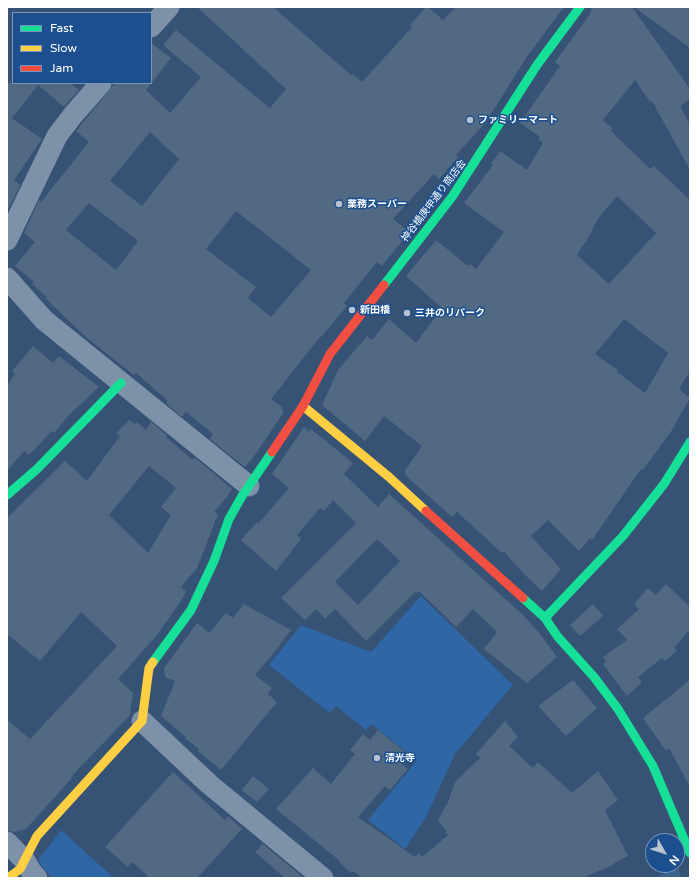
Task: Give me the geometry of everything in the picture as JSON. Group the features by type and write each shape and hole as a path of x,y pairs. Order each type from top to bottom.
{"street":[{"path":"152,26 169,7"},
{"name":"神谷橋庚申通り商店会","path":"142,721 149,668 191,610 214,561 229,519 249,486 303,406 330,354 452,197 538,65 579,7"},
{"path":"7,240 58,136 73,115 100,84"},
{"path":"8,281 44,320 249,486"},
{"path":"7,495 37,469 121,383"},
{"path":"303,406 395,481 545,618 558,637 594,677 618,708 653,766 690,853"},
{"path":"545,618 623,536 660,489 690,442"},
{"path":"8,878 20,869 37,836 142,721 209,784 323,878"},
{"path":"7,842 25,861 37,878"}],"shaded area":[{"path":"421,596 513,685 455,754 426,817 405,849 368,820 417,760 371,724 366,730 336,706 330,713 269,665 301,625 371,652"},
{"path":"61,830 114,878 52,878 40,864 39,859"},
{"path":"690,864 690,878 651,878 665,873 685,873 685,866"}],"pier":[{"path":"690,862 690,878 682,878 680,873 685,873 685,864"}],"building":[{"path":"197,7 273,7 352,76 353,74 362,82 412,27 410,25 426,7 428,7 443,20 456,7 564,7 526,58 486,122 456,155 458,157 439,179 434,174 393,219 409,232 382,266 377,262 344,303 347,306 320,337 271,399 283,408 282,410 284,412 245,467 210,439 213,434 186,412 182,417 167,404 167,400 136,373 134,375 87,338 46,299 47,297 32,284 34,282 15,266 35,242 24,233 39,200 41,202 89,142 76,131 114,84 151,84 146,90 170,113 201,77 163,45 176,30 270,108 286,89","holes":["150,132 179,159 142,206 110,181","89,203 138,241 116,270 66,230","236,211 311,270 271,317 248,298 256,287 206,249"]},
{"path":"592,7 632,7 690,89 690,99 680,106 690,125 690,170 652,101 650,102 635,80 603,120 613,129 611,131 650,169 654,166 690,200 690,371 679,389 690,398 675,426 643,470 641,469 592,540 590,538 579,551 548,520 531,536 561,569 542,591 504,552 502,553 457,512 452,517 405,475 407,474 404,472 422,446 384,416 365,441 322,405 338,370 367,336 372,340 389,319 416,343 442,308 406,276 436,240 468,266 470,264 476,269 504,232 464,203 493,165 491,164 500,151 527,170 543,143 538,139 540,137 520,123 560,66 555,62 590,14","holes":["617,196 656,233 609,284 577,255 600,216","624,319 668,353 645,393 617,372 618,370 595,354"]},
{"path":"634,7 690,7 690,48"},
{"path":"152,44 171,58 152,82"},
{"path":"7,83 71,84 79,90 64,107 38,85 12,118 42,139 14,180 20,185 7,212"},
{"path":"33,346 53,363 59,356 99,387 68,416 54,433 52,431 29,455 24,451 7,471 7,386 15,374 12,371"},
{"path":"129,420 135,424 137,422 146,430 151,422 193,460 194,457 232,489 214,512 218,514 197,568 181,587 186,592 181,601 157,635 118,679 133,693 130,715 71,777 72,778 26,829 13,832 7,830 7,720 30,739 117,646 81,612 40,661 7,634 7,518 65,461 87,481 120,436 116,433","holes":["149,466 176,488 161,507 171,515 148,553 109,515"]},
{"path":"304,427 309,432 311,429 353,463 344,474 378,507 389,494 522,614 540,634 557,657 527,683 484,649 497,632 473,609 456,627 419,591 416,593 415,592 366,641 335,609 325,619 316,609 305,620 281,598 356,523 333,500 324,511 320,508 297,535 301,539 276,571 241,540 257,522 258,524 289,488 272,474","holes":["377,539 400,561 358,605 335,582"]},
{"path":"666,584 690,607 690,629 674,648 677,651 665,661 662,658 638,677 642,682 627,696 603,664 606,662 603,657 627,640 617,629 639,609 634,604 648,588 656,595"},
{"path":"244,604 291,630 255,675 272,688 268,694 277,702 221,770 198,751 199,749 161,716 175,681 165,677 164,668 197,623 209,633 226,613 233,618"},
{"path":"593,604 603,616 580,636 570,625"},
{"path":"573,680 597,708 566,736 538,706"},
{"path":"690,680 690,787 669,748 666,751 643,718"},
{"path":"505,721 518,737 509,746 533,768 538,762 572,793 598,771 618,800 605,810 628,856 613,865 582,878 362,878 353,871 351,873 339,862 340,861 276,809 313,768 331,784 355,754 350,750 363,734 370,740 378,730 409,755 402,764 408,769 390,790 385,786 358,817 415,857 419,853 422,857 448,835 445,832 447,831 438,821 445,806 446,807 455,782 480,758 476,754"},
{"path":"173,772 225,820 228,816 242,829 197,878 150,878 132,862 128,867 105,847"},
{"path":"253,776 269,789 257,802 242,790"},
{"path":"263,844 304,878 285,878 255,852"}],"traffic: fast":[{"path":"384,285 452,197 537,65 580,7"},
{"path":"7,495 37,469 121,383"},
{"path":"545,618 623,536 664,484 690,442"},
{"path":"153,662 191,610 214,561 229,519 242,496 272,452"},
{"path":"523,598 545,618 558,637 594,677 618,709 653,766 690,853"}],"traffic: slow":[{"path":"303,406 389,477 426,511"},
{"path":"8,878 20,869 37,836 142,721 149,668 153,662"}],"traffic: jam":[{"path":"272,452 303,406 330,354 384,285"},
{"path":"426,511 523,598"}],"place":[{"name":"ファミリーマート","path":"470,120"},
{"name":"業務スーパー","path":"339,204"},
{"name":"新田橋","path":"352,310"},
{"name":"三井のリパーク","path":"407,313"},
{"name":"清光寺","path":"377,758"}]}
